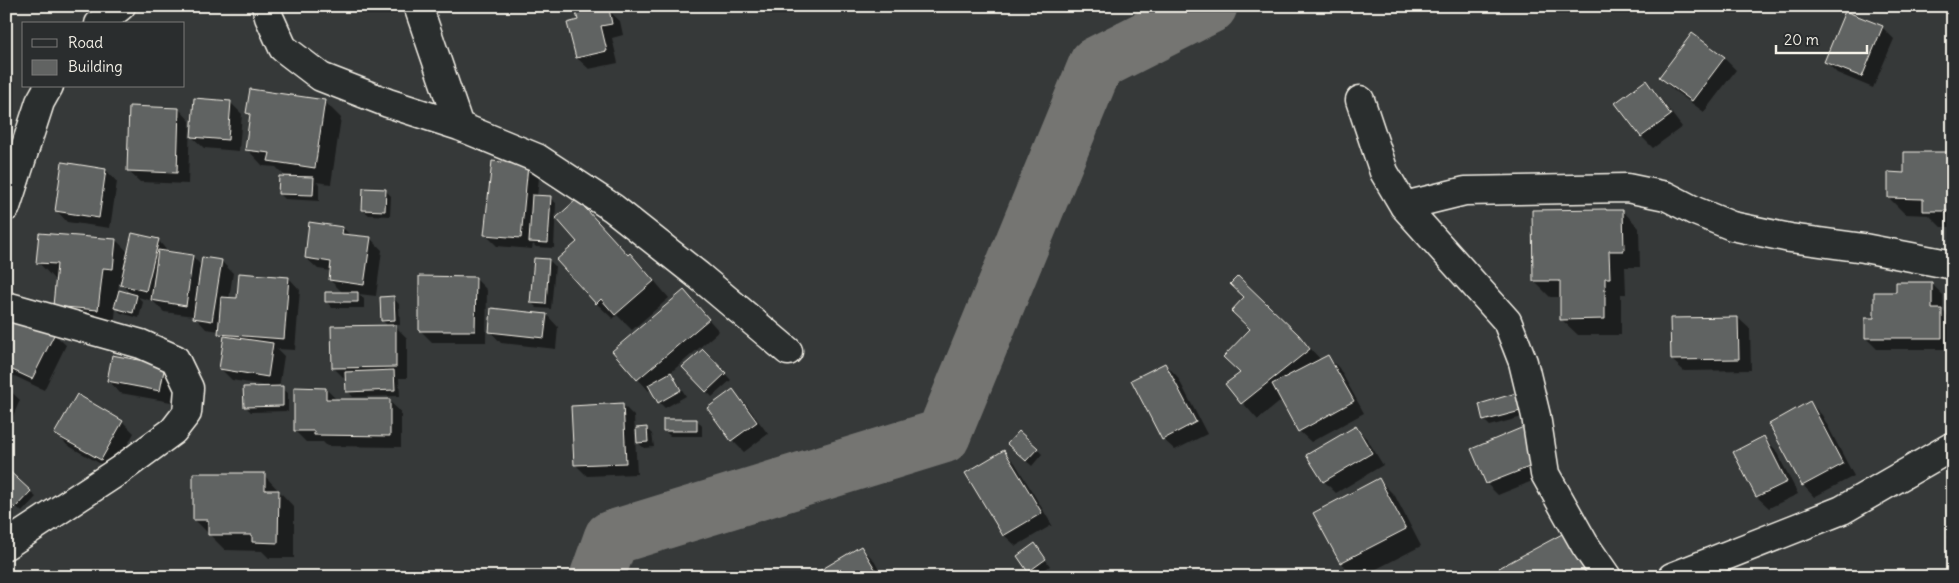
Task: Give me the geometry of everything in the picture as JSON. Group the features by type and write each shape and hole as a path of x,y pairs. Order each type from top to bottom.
{"street":[{"path":"101,22 121,6"},
{"path":"266,6 268,17 283,48 321,77 388,103 459,126 537,158 613,208 699,276 788,351"},
{"path":"418,6 459,126"},
{"path":"6,207 13,161 48,88"},
{"path":"1360,100 1384,172 1404,206 1507,321 1523,362 1536,416 1545,474 1585,545 1607,577"},
{"path":"1404,206 1465,191 1628,188 1666,196 1695,211 1732,226 1790,238 1864,248 1953,265"},
{"path":"6,306 150,348 175,359 189,388 187,412 173,431 120,470 6,546"},
{"path":"1672,577 1842,510 1953,446"}],"building":[{"path":"597,6 598,11 609,9 612,24 601,26 607,51 576,58 567,23 578,20 575,9"},
{"path":"1845,11 1883,26 1862,77 1824,62"},
{"path":"1692,33 1725,57 1692,101 1659,77"},
{"path":"1646,80 1671,115 1641,137 1615,103"},
{"path":"250,89 325,100 315,168 268,161 270,153 245,150 250,114 246,113"},
{"path":"194,98 231,101 228,140 191,137"},
{"path":"129,106 179,108 177,173 127,171"},
{"path":"1952,136 1953,211 1923,211 1923,199 1888,198 1888,172 1904,173 1904,152 1952,152"},
{"path":"492,161 528,165 521,238 484,235"},
{"path":"62,162 106,169 99,218 55,211"},
{"path":"279,176 314,177 313,195 278,194"},
{"path":"363,188 386,189 385,211 362,210"},
{"path":"532,195 551,196 548,243 529,242"},
{"path":"577,199 628,255 630,253 654,281 615,315 601,299 596,304 556,260 577,242 556,218"},
{"path":"1532,210 1623,210 1624,251 1609,251 1610,278 1605,278 1605,319 1560,320 1560,281 1533,281"},
{"path":"309,222 343,227 342,234 371,237 364,285 329,280 331,262 305,258"},
{"path":"39,233 116,239 113,269 103,268 98,310 53,306 57,264 36,263"},
{"path":"132,233 159,239 146,291 120,285"},
{"path":"158,250 193,255 186,306 151,300"},
{"path":"202,257 222,260 212,321 193,318"},
{"path":"534,258 549,259 546,304 530,303"},
{"path":"239,273 289,277 284,339 218,334 221,297 237,298"},
{"path":"419,276 476,277 475,331 419,331"},
{"path":"1238,276 1299,335 1310,349 1241,404 1225,384 1240,373 1223,357 1250,329 1231,311 1244,297 1230,284"},
{"path":"1896,282 1932,282 1932,309 1942,309 1942,338 1865,338 1865,318 1874,318 1874,292 1896,292"},
{"path":"119,290 137,295 133,313 114,308"},
{"path":"684,290 709,319 637,380 612,351"},
{"path":"325,292 358,292 358,302 325,302"},
{"path":"394,296 395,320 381,321 380,297"},
{"path":"491,308 547,314 544,338 489,332"},
{"path":"6,316 55,333 32,379 6,367"},
{"path":"1738,317 1739,359 1671,360 1670,318"},
{"path":"396,325 396,367 332,368 331,326"},
{"path":"224,336 273,343 268,377 219,369"},
{"path":"703,349 726,373 706,392 682,367"},
{"path":"112,355 165,365 160,391 107,381"},
{"path":"1328,355 1354,401 1298,432 1272,384"},
{"path":"1165,363 1196,422 1162,440 1131,380"},
{"path":"394,370 395,390 346,392 345,372"},
{"path":"671,372 681,390 658,403 648,385"},
{"path":"283,386 283,406 244,407 243,387"},
{"path":"294,387 326,388 326,399 390,399 390,436 314,435 314,431 294,431"},
{"path":"733,389 757,422 731,441 707,408"},
{"path":"1523,391 1528,409 1483,421 1479,404"},
{"path":"77,394 123,421 101,460 54,434"},
{"path":"1810,401 1843,464 1802,486 1769,424"},
{"path":"623,403 626,463 574,465 571,406"},
{"path":"663,419 697,419 697,431 663,431"},
{"path":"1356,426 1372,453 1323,482 1306,455"},
{"path":"1526,426 1542,462 1486,484 1471,449"},
{"path":"647,427 648,442 637,443 636,428"},
{"path":"1019,431 1038,448 1026,461 1007,444"},
{"path":"1764,436 1787,482 1756,497 1733,452"},
{"path":"1004,450 1042,513 1003,536 965,473"},
{"path":"6,468 31,491 15,508 6,499"},
{"path":"193,473 265,473 265,490 279,490 278,543 252,542 252,535 208,535 208,520 193,520"},
{"path":"1379,478 1406,529 1340,563 1313,513"},
{"path":"1564,533 1586,573 1578,577 1504,577 1499,568"},
{"path":"1953,535 1953,557 1949,536"},
{"path":"1035,543 1046,559 1028,572 1017,556"},
{"path":"861,546 880,577 816,577 814,574"}],"waterway":[{"path":"597,577 611,538 943,436 1096,64 1210,6"}]}
